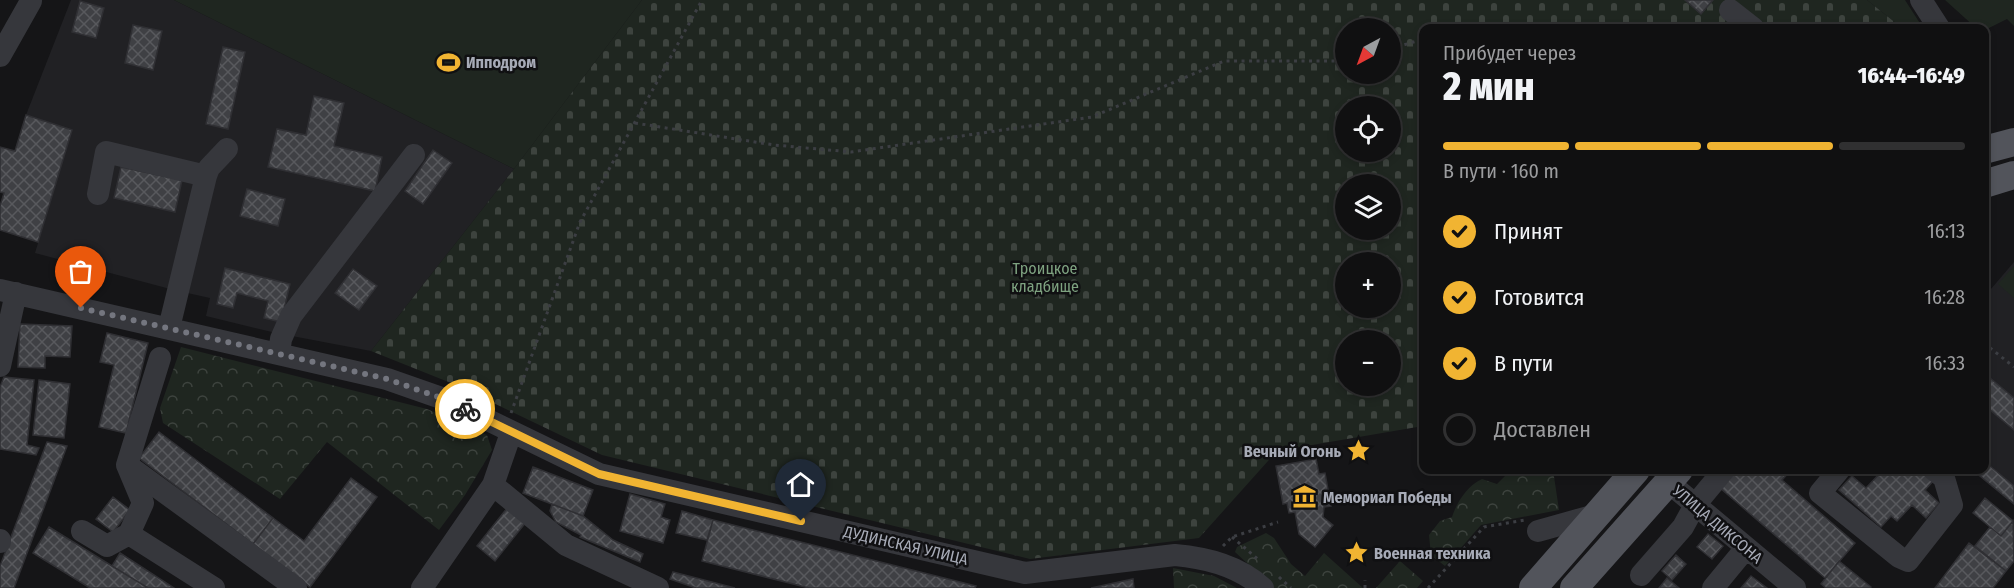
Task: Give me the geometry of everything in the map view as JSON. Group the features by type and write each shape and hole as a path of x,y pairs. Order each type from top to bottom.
{"main road":[{"path":"1989,149 2014,142"},
{"path":"1989,182 2014,175"},
{"path":"1533,588 1633,474"},
{"path":"1574,588 1674,476"}],"street":[{"path":"1921,0 1936,24"},
{"path":"0,56 31,1"},
{"path":"1730,10 1748,24"},
{"path":"170,328 206,176 209,168 227,149"},
{"path":"98,194 106,152 206,176"},
{"path":"279,354 281,339 291,316 414,156"},
{"path":"0,366 8,291"},
{"name":"ДУДИНСКАЯ УЛИЦА","path":"8,291 387,379 447,400 599,474 1025,573 1175,555 1209,560 1249,576 1263,588"},
{"path":"82,531 107,546 129,534 143,503 127,465 160,358"},
{"path":"422,588 493,485 511,433"},
{"path":"127,465 282,584"},
{"path":"1641,575 1683,527 1695,505 1721,474"},
{"path":"1836,474 1820,493 1899,557 1908,561 1952,506 1944,478 1939,474"},
{"name":"УЛИЦА ДИКСОНА","path":"1674,476 1695,505 1796,588"},
{"path":"493,485 566,545 658,588"},
{"path":"1533,525 1599,514"},
{"path":"129,534 214,588"},
{"path":"1713,588 1746,548"}],"path":[{"path":"511,433 511,412 580,222 702,0"},
{"path":"1401,46 1419,40"},
{"path":"635,123 774,145 851,152 1092,117 1224,61 1335,61"},
{"path":"1989,347 2014,367"},
{"path":"1209,560 1232,537 1278,522"},
{"path":"1428,588 1484,527 1533,525"},
{"path":"1365,580 1365,588"}],"shaded area":[{"path":"71,0 174,0 514,169 371,351 276,333 206,316 210,298 35,253 72,130 26,115"},
{"path":"2014,262 2014,486 1989,464 1989,291"}],"green space":[{"name":"Ипподром","path":"174,0 642,0 514,169"},
{"name":"Троицкое кладбище","path":"642,0 1867,0 1897,24 1419,24 1419,427 1277,451 1199,538 1030,559 602,455 456,385 371,351 514,169"},
{"path":"1867,0 1905,0 1920,24 1897,24"},
{"path":"1945,0 2014,0 2014,26 2007,19 1989,28 1989,24 1972,24"},
{"path":"2014,266 2014,298 1998,284"},
{"path":"181,347 427,409 487,435 492,450 465,495 439,530 327,442 280,499 163,423 160,408"},
{"path":"1507,474 1554,474 1559,510 1481,525 1445,566 1431,555 1429,535 1440,521 1452,517 1467,490 1477,482 1482,479 1497,484"},
{"path":"1266,533 1274,538 1291,564 1305,576 1324,553 1363,588 1274,588 1235,552 1237,547"},
{"path":"1400,561 1423,581 1417,588 1376,588"},
{"path":"1173,568 1214,576 1237,588 1174,588"}],"building":[{"path":"1685,0 1713,0 1701,14"},
{"path":"80,1 104,8 96,38 72,32"},
{"path":"133,25 162,31 153,70 125,63"},
{"path":"223,47 245,52 228,129 206,124"},
{"path":"314,96 344,103 334,146 382,157 375,191 268,167 277,129 306,135"},
{"path":"26,115 72,130 38,242 0,230 0,206 4,193 0,192 0,147 15,151"},
{"path":"433,150 452,163 423,204 405,191"},
{"path":"121,167 182,180 175,212 114,198"},
{"path":"247,189 285,199 278,226 240,216"},
{"path":"225,268 290,284 281,322 264,318 268,301 237,293 233,308 217,304"},
{"path":"353,269 377,286 359,310 335,293"},
{"path":"20,324 72,326 70,357 45,356 45,368 18,367"},
{"path":"107,333 148,343 126,433 99,427 114,365 100,362"},
{"path":"4,377 34,380 27,445 39,448 36,455 0,449 0,387"},
{"path":"1989,377 2014,398 2014,430 1989,409"},
{"path":"39,380 70,384 64,438 33,435"},
{"path":"159,432 273,518 253,544 139,458"},
{"path":"47,442 67,446 14,588 0,588 0,566"},
{"name":"Мемориал Победы","path":"1316,459 1319,474 1325,473 1331,506 1324,507 1323,517 1333,525 1315,547 1299,534 1295,512 1289,513 1287,503 1283,504 1276,466"},
{"path":"1989,465 2014,486 2014,504 1978,474 1989,474"},
{"path":"533,467 593,490 583,516 523,493"},
{"path":"1733,474 1787,474 1782,480 1855,543 1825,578 1720,488"},
{"path":"1879,474 1929,474 1935,479 1925,490 1939,503 1926,518 1912,505 1897,521 1891,516 1881,527 1839,490 1852,476 1866,488"},
{"path":"351,478 377,497 310,587 253,544 273,518 304,541"},
{"path":"630,494 665,504 661,517 670,520 663,543 620,531"},
{"path":"113,497 130,510 113,532 96,519"},
{"path":"1985,498 2013,521 2001,536 1973,513"},
{"path":"552,504 583,516 613,540 643,554 640,562 580,537 581,535 556,522 550,511"},
{"path":"508,507 526,522 495,561 477,546"},
{"path":"682,511 713,520 707,540 676,533"},
{"path":"713,520 976,586 975,588 809,588 702,561"},
{"path":"2013,521 2014,561 2006,571 1975,546 1990,527 2001,536"},
{"path":"49,527 148,588 90,588 33,553"},
{"path":"1708,534 1723,546 1712,559 1697,547"},
{"path":"1969,543 2006,571 1993,588 1935,588"},
{"path":"120,553 174,588 148,588 112,566"},
{"path":"1676,555 1686,564 1672,580 1662,571"},
{"path":"1839,561 1871,587 1826,588 1821,584"},
{"path":"673,572 735,588 696,588 670,579"},
{"path":"1751,576 1767,588 1741,588"},
{"path":"1667,578 1679,588 1659,588"},
{"path":"1133,579 1134,588 1091,588"}],"way so far":[{"path":"81,308 387,379 447,400 465,409"}],"place":[{"name":"Ипподром","path":"448,62"},
{"name":"Вечный Огонь","path":"1359,451"},
{"name":"Мемориал Победы","path":"1305,497"},
{"name":"Военная техника","path":"1356,553"}],"route":[{"path":"465,409 599,474 801,521"}]}
